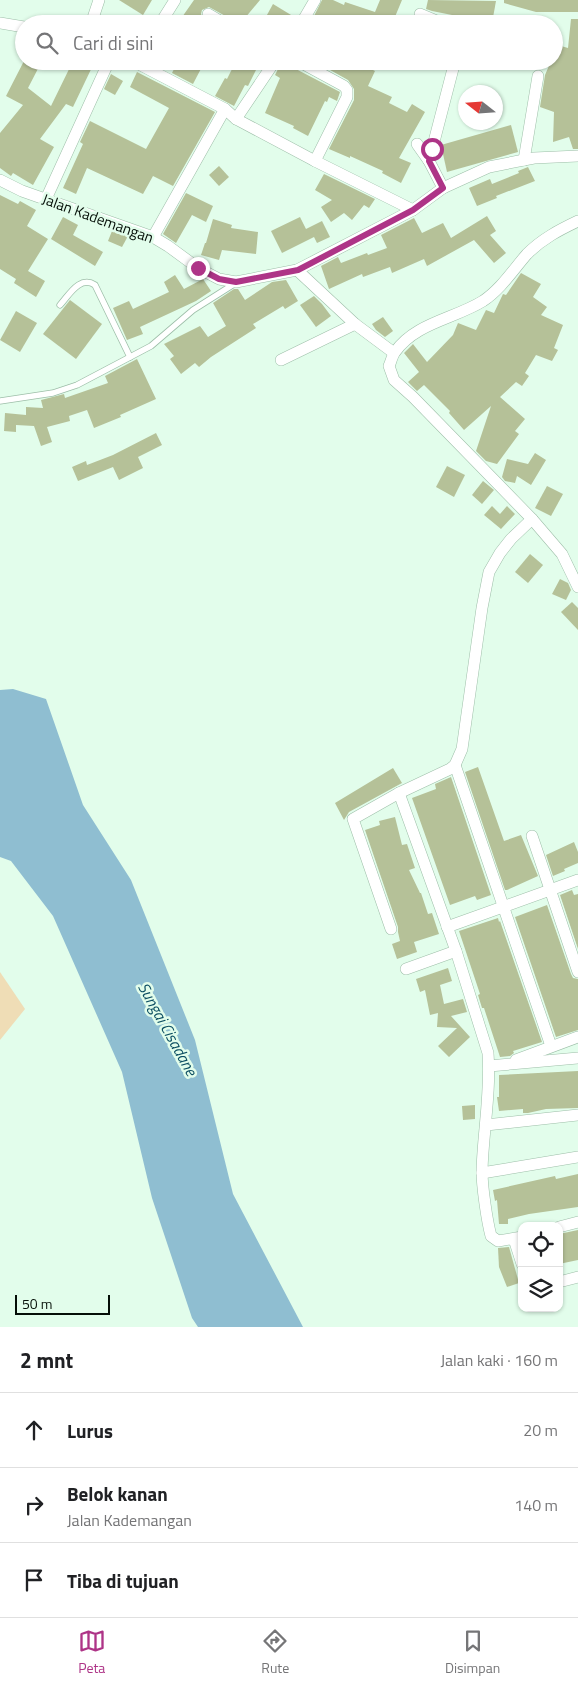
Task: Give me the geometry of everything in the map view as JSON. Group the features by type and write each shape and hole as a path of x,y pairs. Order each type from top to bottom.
{"street":[{"path":"94,15 99,0"},
{"path":"166,15 175,0"},
{"path":"307,15 315,0"},
{"path":"0,23 15,26"},
{"path":"46,199 105,70"},
{"path":"151,70 225,109 236,119 413,210"},
{"path":"236,119 268,70"},
{"path":"315,70 344,86 347,90 347,97 315,161"},
{"path":"429,161 453,70"},
{"path":"524,160 538,76"},
{"path":"154,237 225,109"},
{"path":"417,144 429,161 443,188"},
{"name":"Jalan Kademangan","path":"0,181 98,219 154,237 198,268 219,279 236,282 298,270 413,210 443,188 489,167 524,160 578,156"},
{"path":"578,221 543,239 527,254 500,286 484,300 416,332 394,353 389,366 394,380 413,397 532,519 562,554 578,587"},
{"path":"298,270 355,324 394,353"},
{"path":"281,360 355,324"},
{"path":"391,929 353,819 455,765 462,749 489,572 511,539 532,519"},
{"path":"455,765 551,1046"},
{"path":"399,793 456,951 488,1053 489,1066 482,1173 491,1236 498,1241 518,1238"},
{"path":"532,836 578,972"},
{"path":"447,927 578,880"},
{"path":"406,969 456,951"},
{"path":"503,1065 578,1037"},
{"path":"489,1066 578,1058"},
{"path":"486,1125 578,1115"},
{"path":"482,1173 578,1158"},
{"path":"563,1226 578,1222"},
{"path":"563,1281 578,1277"}],"lane":[{"path":"60,305 81,283 91,282 95,284 130,357"},
{"path":"0,401 53,393 77,385 151,346 193,310 236,282"}],"shaded area":[{"path":"0,972 25,1009 0,1040"}],"water":[{"name":"Sungai Cisadane","path":"13,689 46,699 83,805 131,880 195,1040 233,1194 303,1327 198,1327 192,1318 152,1198 122,1072 53,916 11,861 0,857 0,690"}],"building":[{"path":"119,0 152,0 143,15"},
{"path":"194,0 260,0 248,15 224,15 209,7 202,10 202,15 184,15"},
{"path":"322,0 333,0 344,5 345,2 375,12 380,0 402,0 396,15 314,15"},
{"path":"428,0 496,1 493,15 452,15 426,9"},
{"path":"504,0 578,0 578,12 536,12 504,3"},
{"path":"273,4 291,15 267,15"},
{"path":"571,19 578,19 578,149 573,149 569,137 553,142 554,112 540,107 547,70 563,70 563,47 568,48"},
{"path":"19,70 37,70 28,88 51,106 69,70 91,70 73,107 66,104 40,139 54,147 33,185 13,173 11,176 0,168 0,133 23,105 6,96"},
{"path":"174,70 200,70 193,84 172,73"},
{"path":"232,70 256,70 248,86 245,85 234,106 215,96 225,78 227,79"},
{"path":"278,70 298,70 340,92 337,101 329,97 327,102 325,101 308,136 293,128 294,126 265,113 280,78 275,75"},
{"path":"330,70 373,70 375,71 368,86 392,97 389,103 407,112 412,104 425,112 399,158 411,163 401,183 382,173 383,171 329,149 354,100 354,89 348,80"},
{"path":"137,72 215,112 173,186 153,176 143,194 87,168 76,194 63,188 83,144 80,142 90,121 146,149 169,108 130,87"},
{"path":"111,74 123,81 115,95 104,89"},
{"path":"511,125 518,152 447,172 441,145 494,130 503,130 503,127"},
{"path":"219,166 229,177 219,186 209,175"},
{"path":"528,167 535,181 496,196 497,198 477,206 469,188 490,179 492,184 519,173 518,171"},
{"path":"324,174 375,199 369,208 364,205 352,220 344,213 331,222 321,207 332,200 315,190"},
{"path":"186,193 213,206 206,222 192,215 176,243 163,234"},
{"path":"0,195 18,204 20,201 36,210 27,226 48,239 28,271 45,281 36,297 14,283 16,279 0,269"},
{"path":"487,216 496,231 490,235 506,253 494,263 474,240 427,266 424,259 392,273 390,267 363,277 362,274 329,289 321,266 338,257 341,263 387,248 381,235 414,218 422,233 443,223 451,238"},
{"path":"63,217 78,225 73,235 103,252 95,266 51,239"},
{"path":"300,217 306,229 322,221 330,237 317,243 314,237 282,253 271,231"},
{"path":"213,219 232,225 231,228 258,232 256,254 222,250 219,260 201,255"},
{"path":"112,231 128,236 122,247 108,241"},
{"path":"521,273 541,284 533,297 547,307 541,315 563,325 554,348 558,350 552,361 536,355 525,373 529,376 522,386 516,382 500,397 525,419 515,431 519,434 497,464 486,461 476,451 491,406 464,430 449,413 450,411 424,385 417,391 408,382 419,372 404,353 413,344 427,362 453,335 458,323 476,330 486,310 494,313 503,294 506,295"},
{"path":"175,275 184,289 203,279 211,291 196,301 140,327 143,334 127,340 113,308 129,301 133,309 169,292 164,282"},
{"path":"286,280 298,301 285,309 283,306 253,324 256,328 199,367 195,363 181,374 170,359 174,356 164,344 200,326 208,337 226,326 213,303 234,289 238,289 245,300 272,282"},
{"path":"314,296 331,316 316,327 300,305"},
{"path":"70,300 102,324 76,359 43,334"},
{"path":"16,311 37,323 20,352 0,340"},
{"path":"383,317 393,331 385,337 372,324"},
{"path":"137,359 156,399 94,428 87,410 69,416 70,421 47,427 52,442 41,446 34,426 16,425 16,432 4,431 5,413 26,415 26,407 43,408 41,400 64,394 65,398 108,383 105,376"},
{"path":"156,433 162,445 138,457 143,468 119,480 113,467 78,481 72,467 86,461 87,465 113,455"},
{"path":"535,453 546,460 531,485 517,476 515,483 505,481 502,477 507,459 528,464"},
{"path":"447,466 465,475 454,497 436,487"},
{"path":"483,481 494,490 482,504 472,495"},
{"path":"547,486 563,494 551,516 535,508"},
{"path":"492,506 500,514 507,506 515,514 501,529 484,515"},
{"path":"530,554 543,565 528,583 515,572"},
{"path":"560,579 568,583 571,590 566,600 552,594"},
{"path":"572,602 578,608 578,630 561,612"},
{"path":"478,767 504,841 521,835 538,876 507,890 505,890 465,772"},
{"path":"393,768 402,783 349,812 344,820 335,803"},
{"path":"451,777 491,895 477,900 475,896 450,905 412,798 436,789 435,784"},
{"path":"395,817 402,845 407,844 415,868 409,870 421,893 428,914 432,913 439,934 414,942 417,952 397,959 392,944 400,941 398,927 365,830 380,825 379,821"},
{"path":"574,842 578,852 578,863 553,876 546,855"},
{"path":"572,890 574,895 578,894 578,949 560,895"},
{"path":"547,905 571,974 573,978 578,979 578,1030 556,1037 515,917"},
{"path":"498,918 542,1042 513,1051 514,1053 510,1056 500,1057 484,1008 482,1008 478,995 480,994 459,931"},
{"path":"448,968 452,981 440,985 444,1004 463,999 467,1012 451,1016 470,1037 449,1057 438,1046 457,1028 437,1027 438,1013 430,1015 425,990 420,992 416,979"},
{"path":"578,1071 578,1108 546,1109 528,1113 523,1113 523,1109 499,1111 497,1097 499,1097 499,1075"},
{"path":"475,1105 475,1119 463,1120 462,1106"},
{"path":"578,1174 578,1207 529,1214 508,1219 508,1224 499,1224 497,1200 495,1201 493,1190 555,1176 556,1179"},
{"path":"578,1230 578,1260 563,1263 563,1233"},
{"path":"509,1247 518,1283 507,1287 499,1267 498,1248"}],"route":[{"path":"198,268 219,279 236,282 298,270 413,210 443,188 429,161 432,149"}]}
